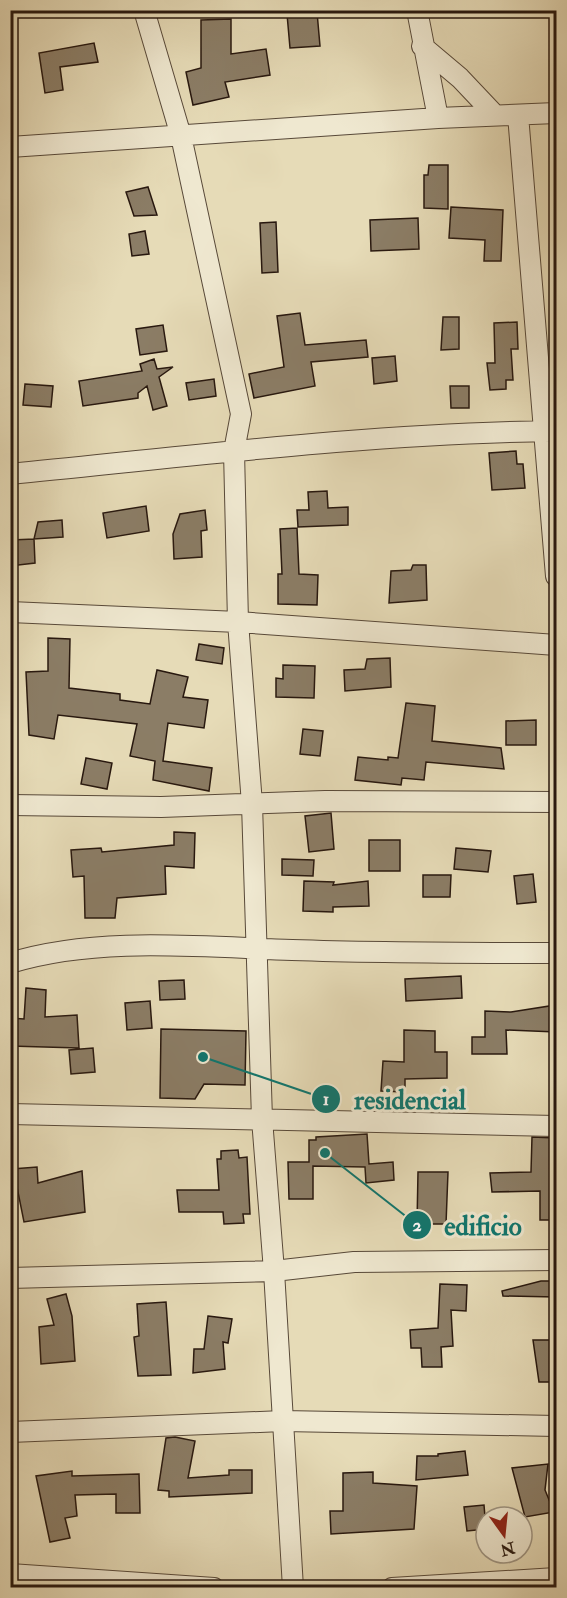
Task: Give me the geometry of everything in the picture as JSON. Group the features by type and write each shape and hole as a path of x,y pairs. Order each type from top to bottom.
{"street":[{"path":"144,10 181,136 241,414 234,452 238,622 252,804 262,1119 274,1271 293,1587"},
{"path":"417,10 422,46 438,118"},
{"path":"422,46 460,78 495,115"},
{"path":"10,147 438,118 556,113"},
{"path":"518,115 549,431 556,576"},
{"path":"10,474 234,452 549,431"},
{"path":"10,612 238,622 556,645"},
{"path":"10,805 161,807 252,804 556,802"},
{"path":"10,963 45,952 104,946 397,953 556,953"},
{"path":"10,1114 556,1126"},
{"path":"10,1278 274,1271 354,1262 556,1260"},
{"path":"10,1432 283,1421 556,1426"},
{"path":"10,1574 214,1587"},
{"path":"392,1587 556,1578"}],"building":[{"path":"317,12 320,46 290,48 287,14"},
{"path":"231,19 231,54 266,49 270,75 225,82 229,97 193,105 186,72 201,68 201,20"},
{"path":"94,43 98,62 60,67 63,90 45,93 39,53"},
{"path":"429,165 448,165 448,209 424,208 424,175 428,175"},
{"path":"148,187 157,215 134,216 126,192"},
{"path":"451,207 503,210 501,261 484,261 485,240 449,238"},
{"path":"418,218 419,249 371,251 370,220"},
{"path":"276,222 278,272 262,273 260,223"},
{"path":"145,231 149,254 132,256 129,234"},
{"path":"300,313 305,345 366,340 368,357 311,362 315,386 254,398 249,374 284,367 277,316"},
{"path":"443,317 459,317 459,349 441,350"},
{"path":"517,322 518,349 511,349 513,380 506,380 506,389 490,390 487,363 495,363 494,323"},
{"path":"163,325 167,351 140,355 136,329"},
{"path":"395,356 397,381 374,384 372,358"},
{"path":"154,359 157,369 173,367 159,377 167,406 153,410 147,386 138,393 138,398 83,406 79,381 142,371 140,364"},
{"path":"214,379 216,396 189,400 186,383"},
{"path":"25,384 53,386 51,407 23,405"},
{"path":"450,386 469,386 469,408 451,408"},
{"path":"516,451 517,464 523,464 525,488 492,490 489,453"},
{"path":"327,491 328,508 348,507 348,525 298,527 297,510 309,510 308,492"},
{"path":"146,506 149,531 107,538 103,513"},
{"path":"205,510 207,530 201,531 202,557 174,559 173,534 180,514"},
{"path":"62,520 63,537 34,539 38,522"},
{"path":"297,528 299,574 318,575 317,605 278,604 278,574 282,574 280,529"},
{"path":"34,539 35,563 10,566 11,540"},
{"path":"413,565 426,565 427,600 389,603 391,571 411,570"},
{"path":"48,638 70,639 69,688 120,694 120,700 150,704 157,670 188,677 183,697 208,700 204,728 168,723 163,761 212,768 209,791 153,780 155,761 130,756 137,724 58,715 54,739 29,735 26,672 48,671"},
{"path":"199,644 224,648 222,664 196,660"},
{"path":"390,658 391,687 345,691 344,670 365,669 367,659"},
{"path":"283,665 315,666 314,698 276,697 276,678 283,679"},
{"path":"406,703 435,706 432,741 501,748 504,769 426,762 424,780 402,778 401,785 355,780 358,757 388,760 388,757 398,758"},
{"path":"536,720 536,745 506,745 506,721"},
{"path":"303,729 323,731 320,756 300,754"},
{"path":"86,758 112,763 107,789 81,784"},
{"path":"331,813 334,849 309,852 305,816"},
{"path":"174,832 195,833 194,868 165,866 166,894 117,898 115,918 85,918 84,876 73,877 71,850 101,848 102,852 174,845"},
{"path":"369,840 400,840 400,871 369,871"},
{"path":"456,848 491,851 488,872 454,869"},
{"path":"282,859 314,860 313,876 282,875"},
{"path":"533,874 536,902 517,904 514,876"},
{"path":"423,875 451,875 450,897 423,897"},
{"path":"304,881 334,882 333,885 368,881 369,906 333,907 333,912 303,911"},
{"path":"461,976 462,998 406,1001 405,979"},
{"path":"184,980 185,999 160,1000 159,981"},
{"path":"26,988 46,990 45,1017 77,1015 79,1048 10,1046 10,1018 24,1019"},
{"path":"150,1001 152,1028 127,1030 125,1003"},
{"path":"556,1005 556,1032 506,1030 507,1054 472,1054 472,1037 485,1037 485,1011 511,1012"},
{"path":"161,1029 246,1031 245,1085 204,1084 195,1099 160,1098"},
{"path":"404,1030 435,1031 435,1052 447,1052 447,1078 405,1079 405,1092 381,1091 383,1061 404,1062"},
{"path":"93,1048 95,1072 71,1074 69,1050"},
{"path":"367,1134 369,1164 393,1162 394,1180 366,1183 365,1167 313,1166 313,1199 289,1199 288,1162 309,1162 309,1140 316,1140 316,1137"},
{"path":"532,1137 556,1138 553,1161 556,1220 540,1220 540,1191 492,1192 490,1173 531,1172"},
{"path":"238,1150 239,1158 247,1157 250,1214 243,1214 244,1223 224,1224 223,1212 179,1212 177,1190 219,1190 217,1159 221,1159 221,1151"},
{"path":"37,1167 38,1183 82,1171 85,1212 24,1222 17,1187 13,1187 12,1169"},
{"path":"418,1172 448,1172 446,1224 417,1224"},
{"path":"541,1281 556,1281 556,1297 503,1296 502,1291"},
{"path":"440,1284 467,1285 466,1311 451,1310 453,1346 441,1347 442,1367 422,1367 421,1348 411,1348 410,1330 438,1328"},
{"path":"66,1294 72,1316 75,1361 41,1364 39,1327 54,1325 47,1299"},
{"path":"166,1302 171,1375 138,1376 134,1337 139,1336 137,1304"},
{"path":"208,1316 232,1319 228,1343 223,1342 225,1369 193,1373 194,1349 204,1349"},
{"path":"533,1340 556,1340 556,1382 539,1382"},
{"path":"175,1437 195,1441 188,1478 229,1475 229,1470 252,1470 252,1493 169,1497 169,1491 158,1490 166,1438"},
{"path":"465,1451 468,1475 416,1480 417,1456 438,1456 438,1454"},
{"path":"548,1464 545,1490 554,1512 534,1515 534,1505 522,1505 512,1468"},
{"path":"72,1471 72,1476 139,1474 140,1513 116,1513 116,1494 75,1495 77,1516 65,1518 70,1538 50,1542 36,1476"},
{"path":"373,1472 373,1483 417,1486 414,1529 331,1534 330,1511 343,1511 343,1473"},
{"path":"474,1506 474,1530 467,1531 464,1507"}],"place":[{"name":"residencial","path":"203,1057"},
{"name":"edificio","path":"325,1153"}]}
